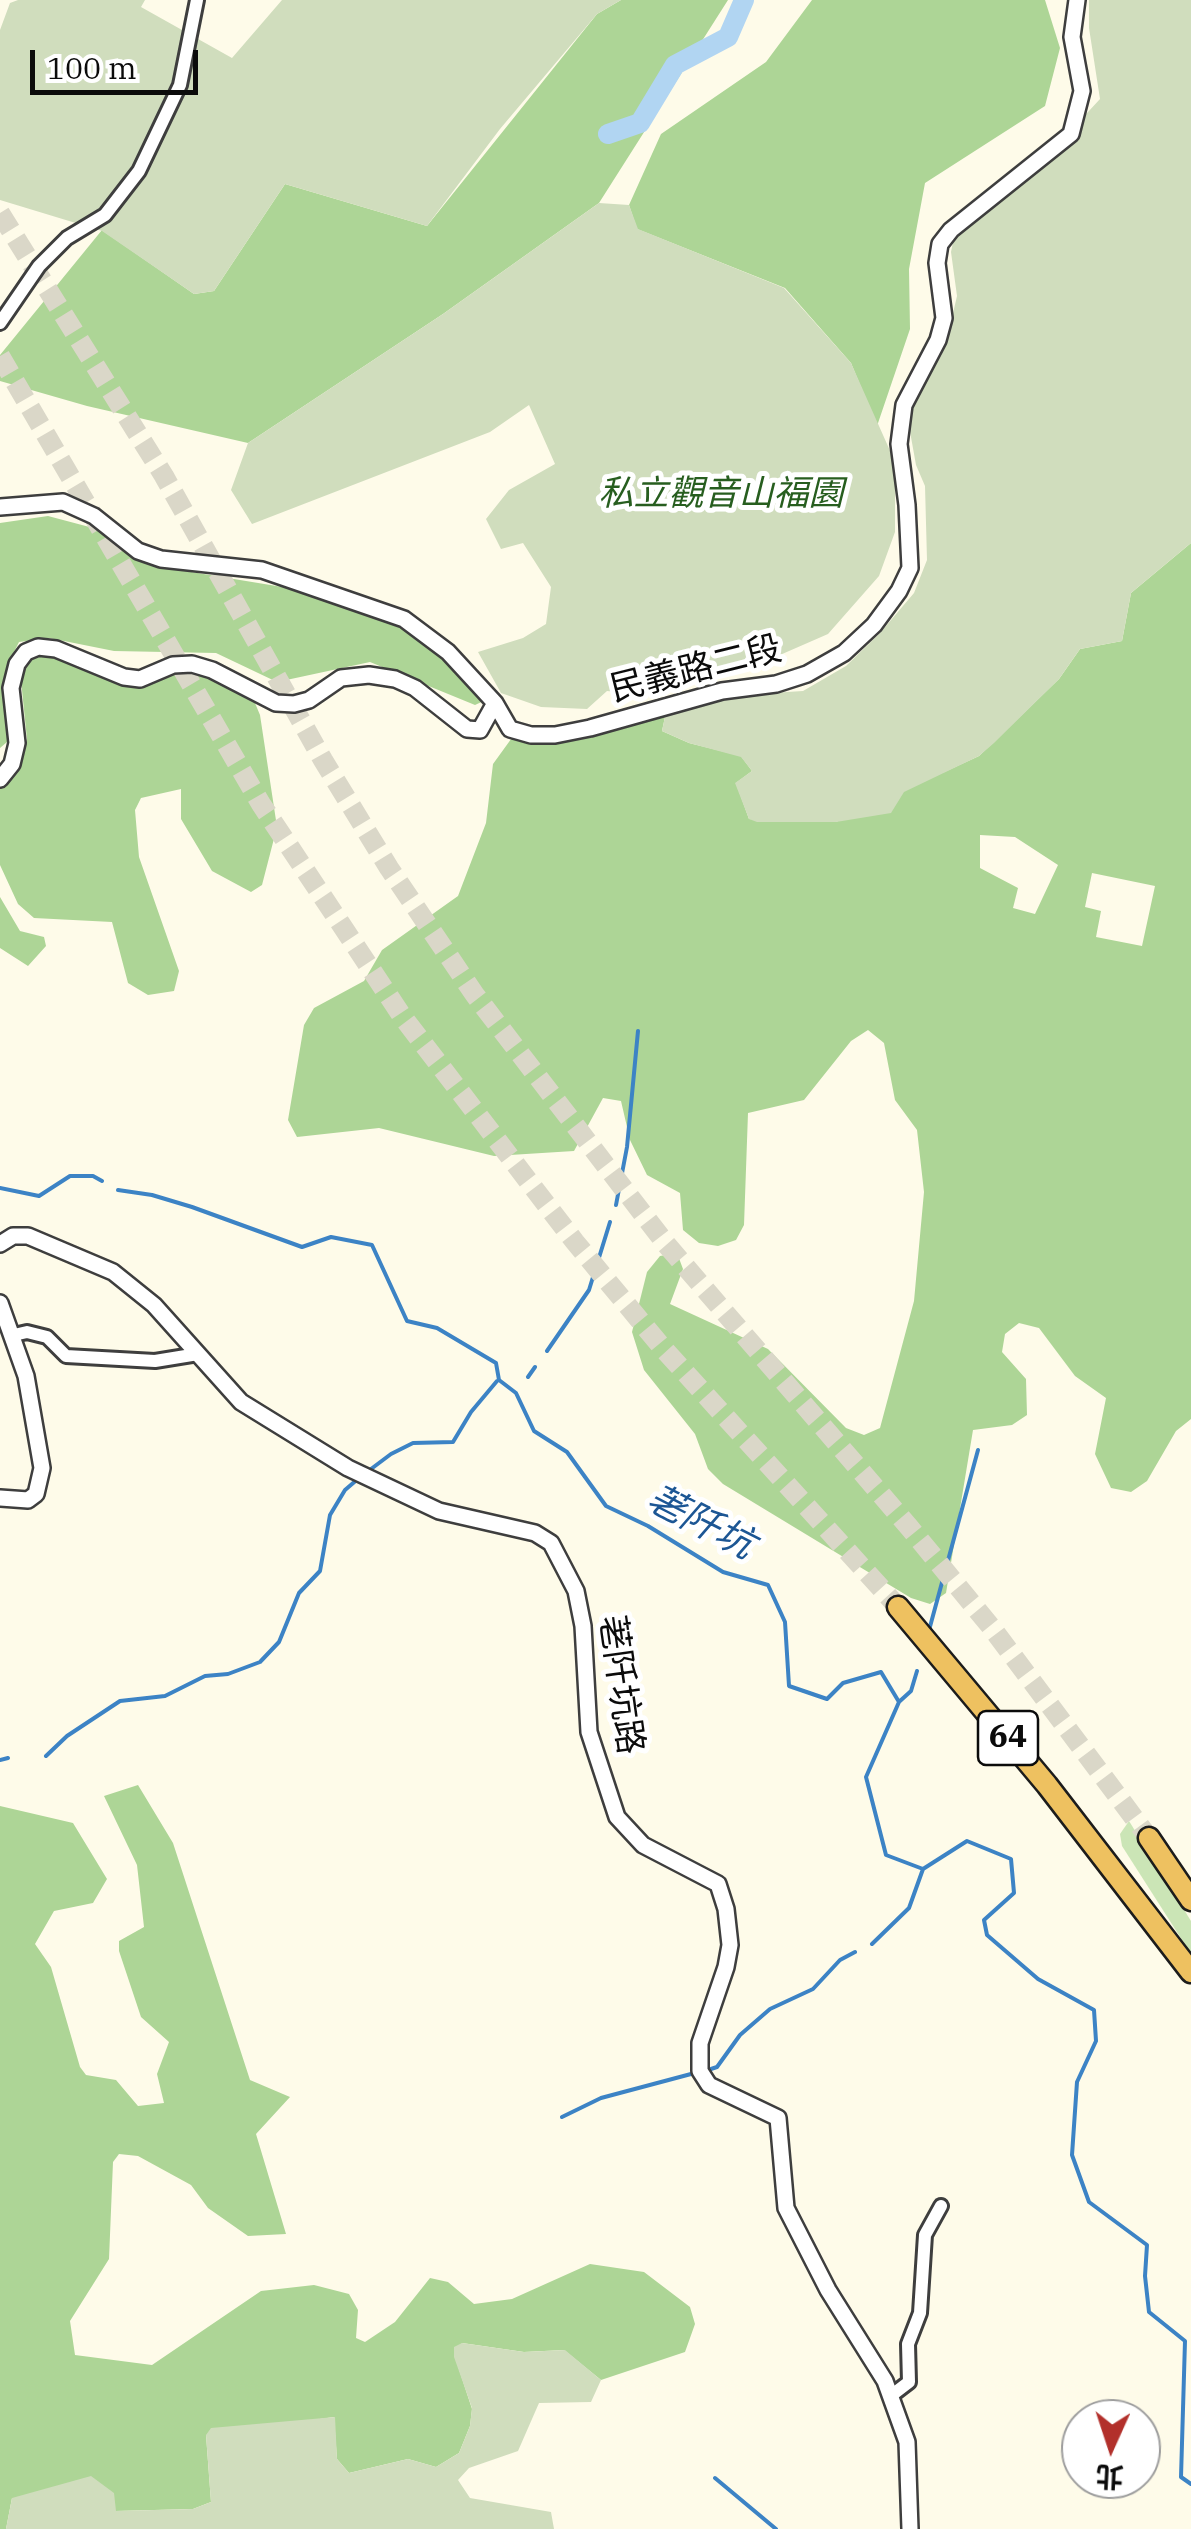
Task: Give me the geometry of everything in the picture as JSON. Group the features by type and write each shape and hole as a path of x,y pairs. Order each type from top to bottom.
{"highway":[{"name":"64","path":"898,1607 1115,1870 1191,1972"},
{"path":"1149,1838 1191,1900"}],"street":[{"path":"0,322 38,266 67,238 105,214 139,172 180,85 197,0"},
{"name":"民義路二段","path":"0,507 63,502 94,516 138,551 161,559 262,570 404,619 448,652 495,703 510,728 531,734 590,728 722,691 776,684 807,674 844,653 874,626 910,568 907,505 898,444 904,405 938,340 944,318 938,263 940,244 951,230 1071,134 1082,91 1072,37 1077,0"},
{"path":"0,779 12,764 17,743 11,688 17,664 26,652 38,647 140,679 173,665 192,664 276,703 308,700 341,678 369,675 396,680 415,688 467,729 480,730 495,703"},
{"name":"荖阡坑路","path":"0,1244 14,1236 28,1236 113,1272 154,1306 241,1402 366,1476 440,1511 535,1534 551,1543 576,1591 584,1626 589,1732 618,1817 643,1845 718,1884 726,1909 730,1944 700,2042 700,2071 709,2085 778,2118 786,2208 828,2290 892,2395 907,2442 910,2529"},
{"path":"0,1304 26,1376 42,1468 36,1494 28,1500 0,1498"},
{"path":"14,1336 27,1332 47,1337 66,1356 155,1362 198,1354"},
{"path":"892,2395 908,2382 908,2344 920,2313 924,2235 941,2206"}],"green space":[{"path":"145,0 141,7 232,58 282,0 621,0 597,14 500,129 427,226 285,184 214,291 194,294 102,231 0,200 0,30 10,3"},
{"path":"621,0 728,0 599,203 443,314 248,443 87,406 0,381 0,355 102,230 194,294 214,291 285,184 427,226 597,14"},
{"path":"812,0 1045,0 1060,48 1045,106 925,183 909,269 910,329 877,426 851,363 785,288 637,229 629,205 661,134 766,62"},
{"path":"1089,0 1191,0 1191,543 1131,593 1122,641 1080,649 1059,679 994,743 979,756 904,792 891,813 836,822 749,819 735,783 752,771 741,757 662,731 666,712 724,696 803,691 846,666 914,593 927,560 925,486 916,465 909,426 912,401 950,326 957,296 951,252 957,223 1063,139 1100,99 1089,28"},
{"name":"私立觀音山福園","path":"599,203 629,205 638,229 784,288 851,363 895,462 895,532 879,576 828,634 757,665 628,693 607,691 587,709 541,707 501,693 478,652 523,638 546,624 551,587 523,543 501,549 486,519 509,490 555,464 529,405 490,432 252,524 231,490 248,443 443,314"},
{"path":"48,516 97,529 149,565 337,596 375,610 481,682 490,698 475,705 370,662 277,682 216,653 114,651 49,638 19,642 7,666 7,742 0,748 0,523"},
{"path":"1191,543 1191,1419 1176,1431 1147,1481 1131,1492 1111,1488 1095,1454 1106,1398 1075,1376 1039,1328 1019,1323 1005,1334 1002,1352 1026,1379 1027,1415 1012,1425 973,1430 946,1593 930,1604 911,1598 723,1484 708,1469 695,1434 644,1370 632,1332 647,1272 660,1256 677,1253 683,1269 670,1304 768,1349 846,1428 864,1435 880,1428 914,1301 924,1192 917,1130 895,1100 884,1043 868,1030 851,1041 804,1100 748,1113 744,1225 736,1240 718,1246 699,1243 683,1230 680,1193 647,1175 630,1140 621,1101 603,1098 574,1151 494,1156 379,1128 297,1137 288,1120 304,1025 314,1008 364,981 382,950 458,896 486,823 493,764 514,735 531,729 666,712 662,731 689,743 741,756 752,771 736,783 749,819 836,822 979,756 1059,679 1080,649 1122,641 1131,593","holes":["980,835 1015,837 1058,865 1035,914 1013,908 1018,888 980,868","1092,873 1155,886 1142,946 1096,937 1101,911 1085,907"]},
{"path":"35,651 139,677 180,663 247,684 260,715 277,827 262,885 251,892 212,871 181,819 181,789 141,798 135,810 139,857 179,971 174,991 148,995 128,983 112,922 34,918 18,904 0,865 0,773 20,757 27,739 19,661"},
{"path":"0,897 20,931 44,937 46,946 28,966 0,948"},
{"path":"138,1785 173,1843 250,2080 290,2097 256,2134 286,2234 248,2236 208,2208 191,2185 138,2156 119,2154 113,2162 109,2259 70,2321 75,2355 152,2365 261,2291 314,2285 349,2294 358,2310 356,2338 365,2342 395,2322 430,2278 448,2282 474,2304 512,2299 590,2264 644,2272 690,2307 695,2324 685,2352 601,2380 564,2350 524,2352 462,2343 455,2357 472,2409 470,2426 459,2453 436,2467 408,2459 349,2473 337,2459 334,2417 206,2435 211,2502 193,2509 115,2511 12,2498 6,2529 0,2529 0,1806 73,1823 107,1879 93,1903 54,1911 35,1944 51,1967 80,2067 86,2075 116,2080 138,2106 164,2103 157,2074 169,2042 141,2017 119,1951 119,1941 144,1927 137,1865 104,1796"},
{"path":"1129,1821 1191,1921 1191,1954 1122,1846 1120,1834"},
{"path":"462,2343 524,2352 565,2350 601,2380 591,2402 539,2403 518,2451 469,2468 458,2480 470,2498 551,2512 554,2529 6,2529 12,2498 91,2476 114,2493 116,2511 193,2509 211,2502 206,2435 211,2428 335,2417 337,2459 349,2473 408,2459 436,2467 459,2453 470,2426 472,2408 454,2357 454,2347"}],"waterway":[{"path":"608,134 640,123 675,65 728,37 744,0"},
{"path":"616,1205 627,1147 638,1031"},
{"name":"荖阡坑","path":"0,1188 39,1196 70,1176 93,1176 102,1181"},
{"name":"荖阡坑","path":"118,1190 192,1207 302,1247 331,1237 372,1245 407,1321 437,1328 496,1363 499,1380 516,1393 534,1431 567,1452 606,1506 648,1526 723,1572 768,1585 785,1622 789,1686 827,1699 843,1683 881,1672 899,1702 866,1777 886,1855 923,1869 967,1841 1011,1859 1014,1893 984,1920 987,1935 1038,1979 1094,2010 1096,2041 1077,2082 1072,2155 1089,2202 1147,2245 1149,2312 1185,2341 1181,2477 1191,2484"},
{"path":"547,1351 589,1290 610,1222"},
{"path":"528,1377 535,1367"},
{"path":"367,1472 413,1443 453,1442 497,1381"},
{"path":"928,1634 978,1450"},
{"path":"46,1756 67,1736 120,1701 165,1696 205,1676 228,1674 260,1662 279,1642 299,1593 320,1571 330,1515 345,1490 359,1478"},
{"path":"900,1701 911,1691 917,1671"},
{"path":"0,1760 8,1758"},
{"path":"872,1944 909,1908 923,1869"},
{"path":"711,2069 717,2067 740,2035 770,2009 813,1989 840,1960 855,1952"},
{"path":"562,2117 601,2098 691,2074"},
{"path":"715,2478 776,2529"}],"tunnel":[{"path":"0,213 164,476 323,760 389,868 475,995 666,1244 992,1628 1149,1838"},
{"path":"0,356 261,804 402,1016 575,1242 661,1346 898,1607"}]}
